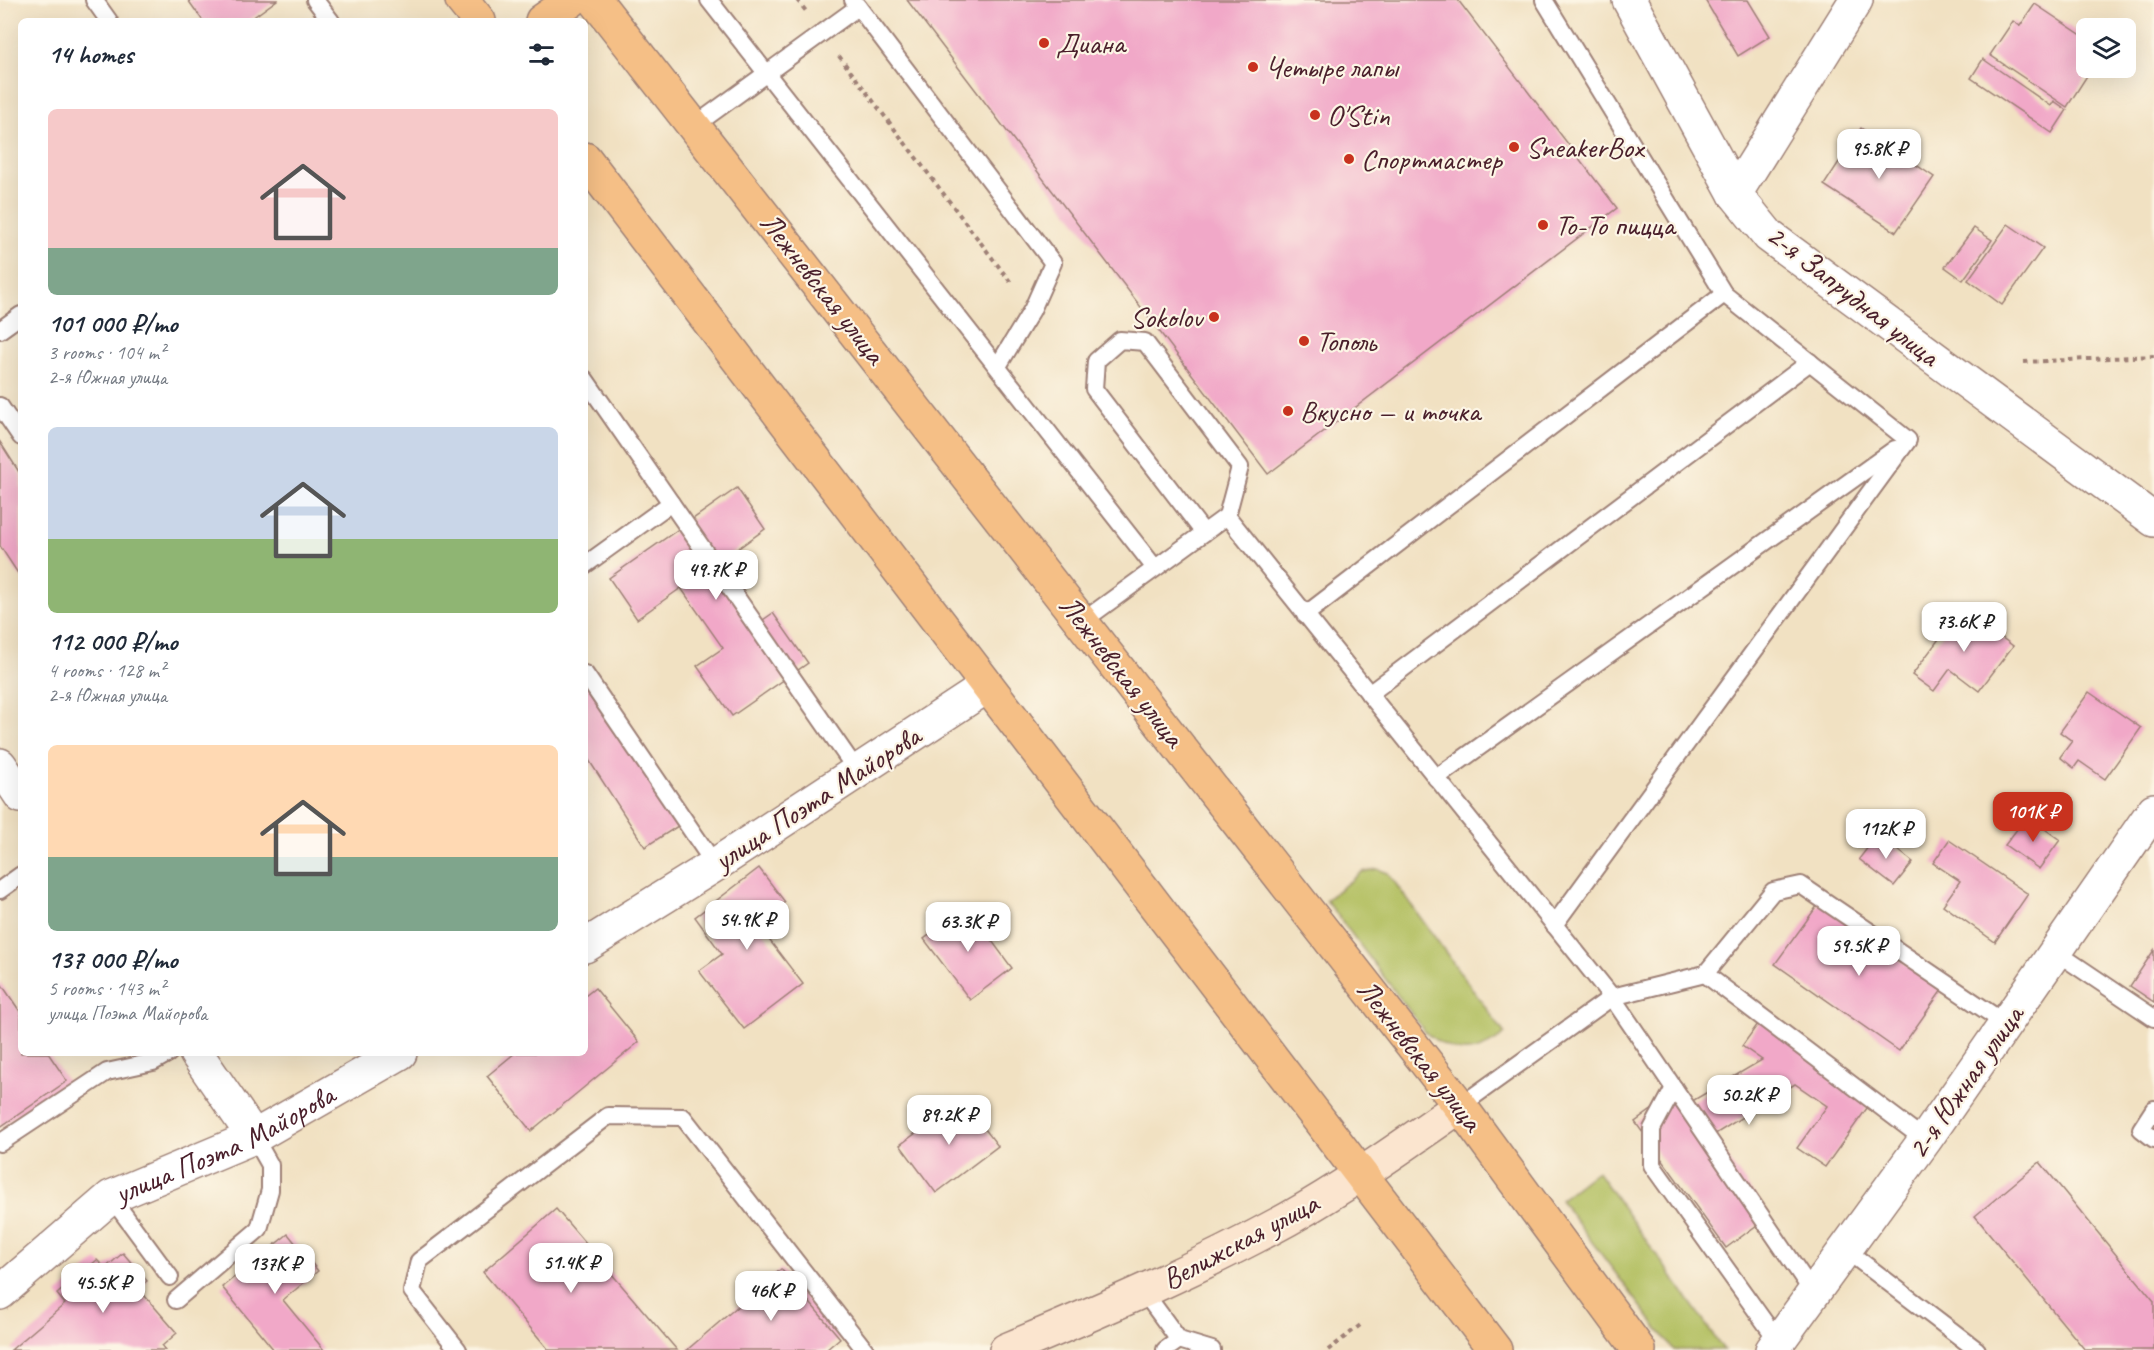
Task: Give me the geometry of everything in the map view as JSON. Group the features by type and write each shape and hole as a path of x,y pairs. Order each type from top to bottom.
{"highway":[{"path":"462,0 477,18"},
{"path":"546,18 572,0"},
{"name":"Лежневская улица","path":"596,0 1460,1106 1638,1350"},
{"path":"588,163 986,687 1362,1173 1495,1350"}],"main road":[{"name":"Велижская улица","path":"1006,1350 1143,1292 1288,1219 1362,1173 1460,1106"}],"street":[{"name":"2-я Запрудная улица","path":"1629,0 1735,194 1769,236 2154,520"},
{"path":"1735,194 1856,0"},
{"name":"улица Поэта Майорова","path":"588,939 715,865 986,687"},
{"path":"0,765 18,792"},
{"name":"2-я Южная улица","path":"1775,1346 1925,1140 2154,810"},
{"path":"198,1056 254,1137"},
{"name":"улица Поэта Майорова","path":"0,1293 111,1197 254,1137 395,1056"}],"lane":[{"path":"94,0 108,18"},
{"path":"315,0 329,18"},
{"path":"709,0 1155,568"},
{"path":"1544,0 1724,294 1908,440"},
{"path":"694,126 822,33 855,3 1053,263 1032,310 998,366"},
{"path":"1305,615 1724,294"},
{"path":"0,330 18,317"},
{"path":"1083,621 1155,568 1204,533 1227,516 1240,467 1145,342 1120,340 1096,361 1094,389 1204,533"},
{"path":"1369,694 1810,362"},
{"path":"588,383 857,771"},
{"path":"0,406 18,433"},
{"path":"1436,778 1908,440"},
{"path":"1554,925 1908,440"},
{"path":"588,563 672,503"},
{"path":"1227,516 1612,997 1814,1294"},
{"path":"588,678 715,865"},
{"path":"0,890 18,877"},
{"path":"1460,1106 1612,997 1705,974 1773,891 1801,885 2006,1024"},
{"path":"2056,952 2154,1018"},
{"path":"1705,974 1925,1140"},
{"path":"0,1143 107,1072 153,1062 164,1056"},
{"path":"1674,1088 1652,1129 1652,1165 1775,1346"},
{"path":"2154,1109 2141,1130 2154,1139"},
{"path":"458,1350 412,1291 419,1261 608,1116 683,1117 865,1350"},
{"path":"176,1300 259,1229 270,1190 270,1165 254,1137"},
{"path":"111,1197 170,1277"},
{"path":"1846,1250 1977,1350"},
{"path":"1143,1292 1179,1340 1212,1350"},
{"path":"1165,1350 1179,1340"}],"path":[{"path":"797,0 1032,310"},
{"path":"2024,362 2154,357"},
{"path":"1328,1350 1363,1323"}],"green space":[{"path":"1377,869 1388,873 1505,1034 1494,1042 1475,1050 1456,1050 1447,1047 1426,1033 1326,900 1362,872"},
{"path":"1597,1171 1724,1350 1674,1350 1560,1200"}],"building":[{"path":"188,0 277,0 252,18 201,18"},
{"name":"Тополь","path":"907,0 1458,0 1617,208 1268,474"},
{"path":"1705,0 1748,0 1770,36 1738,56"},
{"path":"2035,4 2076,31 2076,78 2086,78 2067,107 1990,55 2013,21 2020,26"},
{"path":"1983,59 2051,106 2054,101 2067,110 2052,133 1971,78"},
{"path":"1861,128 1934,177 1896,232 1824,185"},
{"path":"2008,224 2043,248 2002,305 1968,280"},
{"path":"1974,228 1992,240 1963,280 1945,267"},
{"path":"0,442 18,470 18,573 0,546"},
{"path":"737,488 765,529 718,563 760,622 773,613 808,663 732,716 697,666 723,648 681,588 637,619 609,578"},
{"path":"1962,608 2013,646 1979,691 1950,669 1934,691 1912,675"},
{"path":"588,670 686,821 645,847 588,759"},
{"path":"2089,692 2141,728 2105,779 2079,761 2074,768 2060,757 2072,741 2060,732"},
{"path":"2027,816 2060,840 2039,869 2005,845"},
{"path":"1878,834 1913,862 1894,886 1859,859"},
{"path":"1949,840 2028,894 1995,942 1943,905 1960,881 1933,863"},
{"path":"759,868 785,902 757,924 803,984 744,1029 699,971 722,954 695,917"},
{"path":"1820,902 1942,990 1899,1051 1775,964"},
{"path":"967,907 1012,968 970,1000 924,939"},
{"path":"2154,950 2154,1002 2130,986"},
{"path":"0,982 18,1009 18,1056 50,1056 67,1081 0,1127"},
{"path":"595,988 639,1042 531,1131 487,1076 511,1056 588,1056 588,994"},
{"path":"1763,1017 1875,1097 1825,1167 1797,1148 1827,1106 1795,1084 1712,1136 1769,1216 1726,1248 1635,1122 1679,1090 1689,1103 1762,1060 1742,1046"},
{"path":"962,1099 998,1146 936,1193 900,1145"},
{"path":"2040,1162 2154,1301 2154,1350 2085,1350 1975,1216"},
{"path":"556,1209 677,1350 549,1350 483,1272"},
{"path":"288,1234 318,1271 283,1300 324,1350 274,1350 222,1287"},
{"path":"123,1253 147,1281 138,1288 177,1333 162,1346 165,1350 11,1350 65,1304 57,1294 97,1260 105,1268"},
{"path":"781,1269 840,1338 826,1350 687,1350"}],"place":[{"name":"Диана","path":"1044,43"},
{"name":"Четыре лапы","path":"1253,67"},
{"name":"O'Stin","path":"1315,115"},
{"name":"SneakerBox","path":"1514,147"},
{"name":"Спортмастер","path":"1349,159"},
{"name":"То-То пицца","path":"1543,225"},
{"name":"Sokolov","path":"1214,317"},
{"name":"Тополь","path":"1304,341"},
{"name":"Вкусно — и точка","path":"1288,411"}]}
